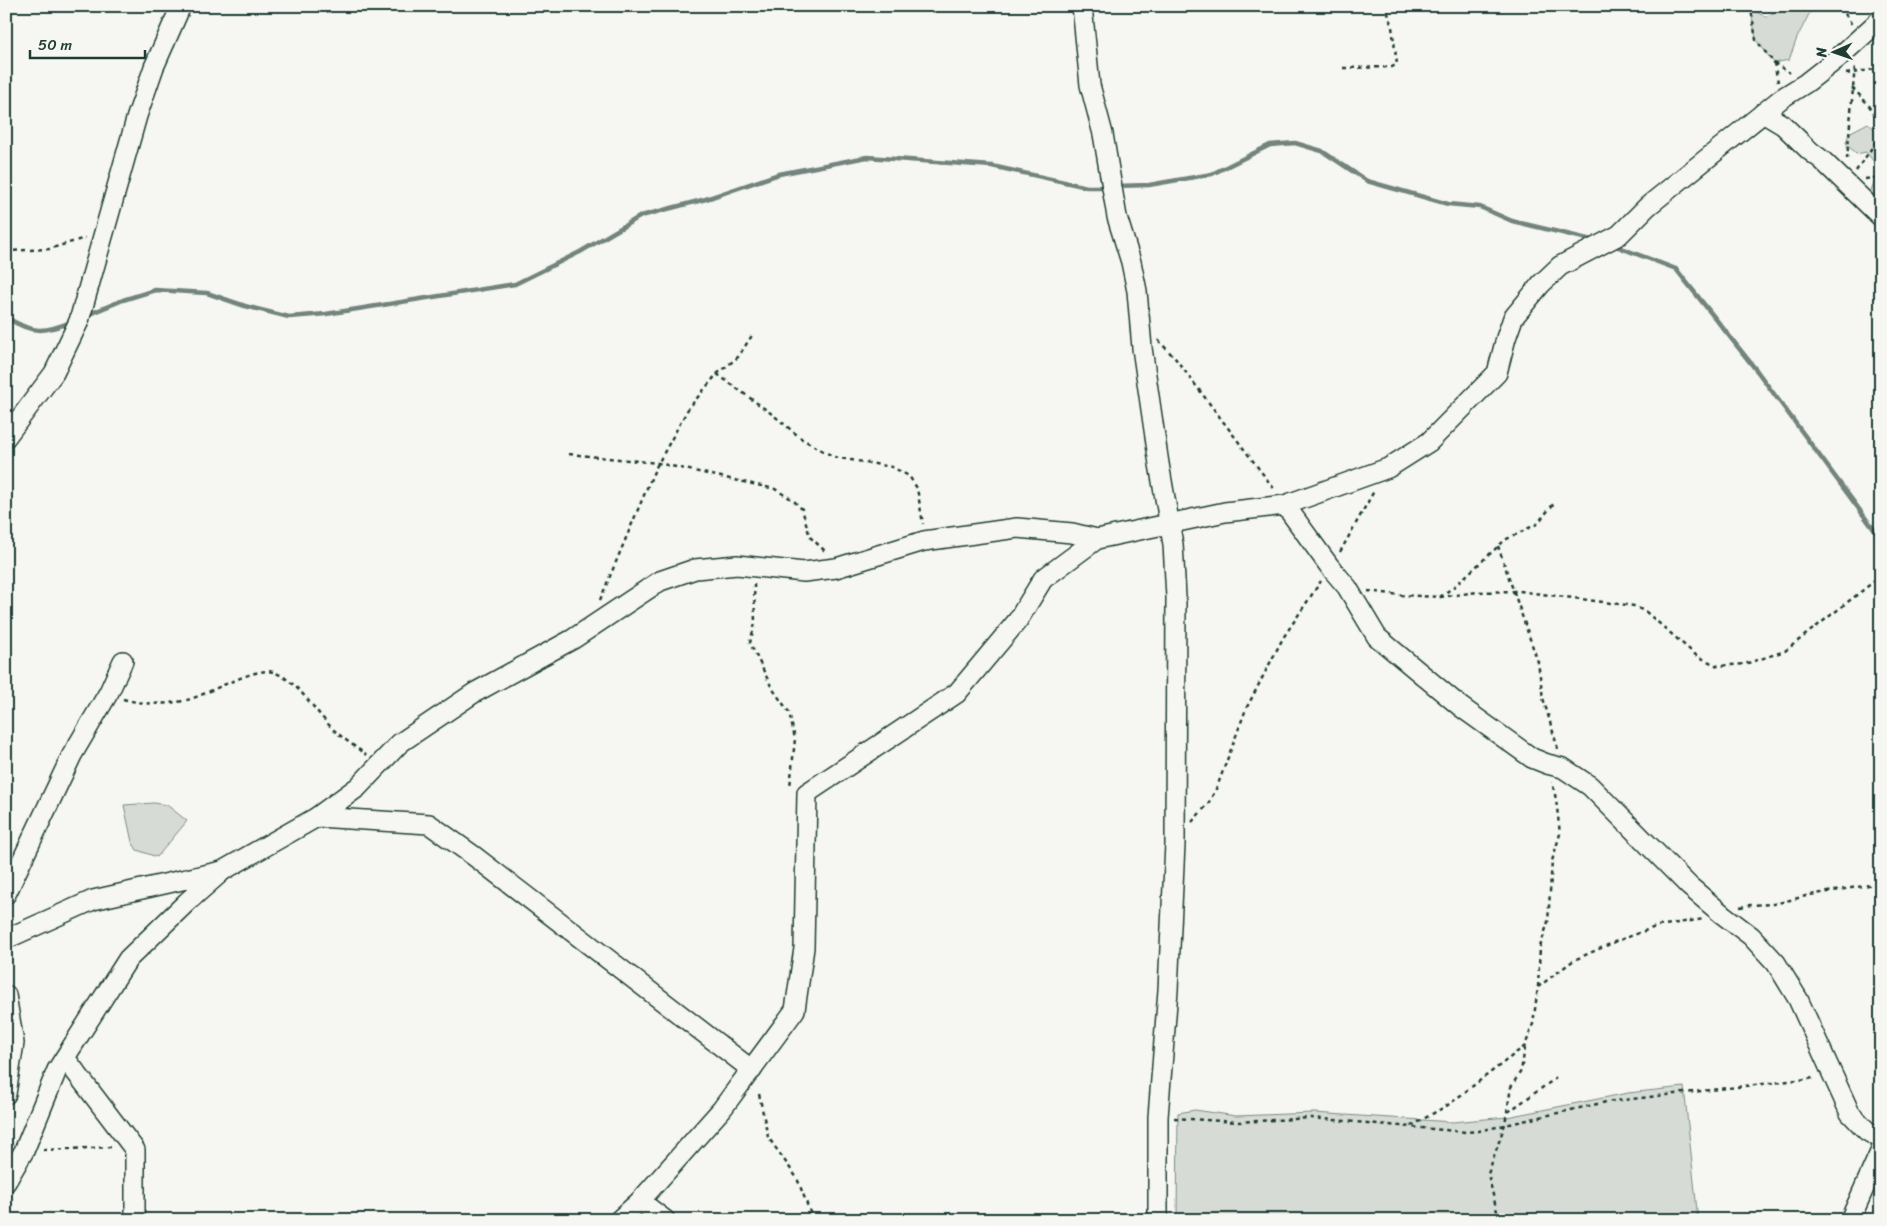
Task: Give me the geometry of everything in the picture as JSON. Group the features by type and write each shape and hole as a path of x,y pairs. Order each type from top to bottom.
{"street":[{"path":"6,437 54,373 79,321 137,116 154,67 181,6"},
{"path":"1082,6 1090,85 1103,134 1117,217 1132,262 1137,291 1141,333 1173,544 1176,597 1175,844 1168,990 1158,1117 1158,1220"},
{"path":"619,1220 640,1201 722,1109 795,1010 804,948 807,793 957,693 1018,620 1043,579 1097,539 1225,512 1285,505 1388,468 1429,442 1497,373 1513,318 1541,284 1560,266 1619,235 1648,206 1782,98 1806,83 1838,58 1881,19"},
{"path":"1763,113 1783,125 1848,178 1881,217"},
{"path":"1285,505 1347,587 1377,636 1461,707 1532,758 1547,764 1557,774 1590,786 1689,886 1751,936 1776,963 1798,999 1850,1113 1867,1131 1881,1139"},
{"path":"7,1167 24,1151 57,1070 128,959 187,902 222,871 317,817 358,787 400,743 474,692 573,639 660,581 695,569 737,565 804,572 847,565 924,541 1018,528 1072,533 1097,539"},
{"path":"6,894 72,755 109,692 123,661"},
{"path":"317,817 429,824 474,856 752,1070"},
{"path":"6,939 93,900 222,871"},
{"path":"6,995 14,1043 6,1094"},
{"path":"65,1058 135,1150 135,1220"},
{"path":"1850,1220 1881,1150"},
{"path":"640,1201 665,1220"}],"path":[{"path":"1343,68 1392,67 1397,64 1392,27 1386,6"},
{"path":"1749,6 1756,40 1774,63 1782,98"},
{"path":"1843,6 1844,12 1860,38"},
{"path":"1848,178 1846,158 1855,64"},
{"path":"1848,178 1858,170 1880,136 1881,130 1874,112 1852,88"},
{"path":"6,251 49,249 104,232"},
{"path":"1141,333 1158,340 1175,358 1259,467 1285,505"},
{"path":"598,604 658,463 688,409 717,374 738,357 753,334"},
{"path":"717,374 772,414 802,439 834,457 892,467 909,476 917,488 923,518 924,541"},
{"path":"569,454 658,463 775,489 793,500 802,509 810,536 822,549 847,565"},
{"path":"1175,844 1208,804 1217,787 1246,709 1283,638 1348,540 1388,468"},
{"path":"1440,597 1456,585 1505,540 1537,524 1555,502"},
{"path":"1498,546 1538,662 1557,774 1556,799 1560,834 1552,861 1548,922 1540,947 1538,987 1533,1024 1525,1046 1521,1071 1511,1087 1505,1124 1488,1174 1499,1220"},
{"path":"753,566 755,623 750,643 772,688 788,712 795,739 790,790"},
{"path":"1347,587 1400,596 1440,597 1478,592 1514,591 1634,606 1646,612 1697,656 1718,666 1745,664 1784,651 1881,576"},
{"path":"109,692 140,704 162,705 189,699 248,675 271,671 290,681 336,731 378,766"},
{"path":"1538,987 1574,960 1658,926 1701,920 1735,908 1750,905 1774,904 1838,890 1881,884"},
{"path":"1411,1127 1448,1105 1525,1046"},
{"path":"1158,1117 1238,1122 1312,1118 1466,1132 1479,1131 1606,1102 1834,1076"},
{"path":"1508,1112 1556,1078"},
{"path":"759,1094 768,1137 797,1178 813,1220"},
{"path":"24,1151 111,1148 129,1142"}],"shaded area":[{"path":"1785,6 1813,6 1797,38 1789,60 1774,63 1756,40 1751,9 1766,17"},
{"path":"1868,123 1881,136 1881,207 1869,196 1879,168 1866,152 1856,154 1846,143 1849,133"},
{"path":"154,803 167,805 187,821 157,857 137,850 132,842 124,805"},
{"path":"1684,1087 1698,1220 1177,1220 1178,1113 1195,1110 1236,1116 1314,1113 1453,1122 1507,1117 1628,1093"}],"waterway":[{"path":"1116,186 1149,185 1212,174 1270,145 1295,143 1322,151 1367,181 1448,204 1480,207 1512,221 1596,241"},
{"path":"87,315 123,300 155,290 207,293 245,306 289,317 326,314 515,284 580,252 641,216 706,199 779,174 867,157 992,166 1087,187 1108,187"},
{"path":"1613,245 1676,269 1757,371 1881,539"},
{"path":"6,317 15,323 39,330 54,328 73,321"}]}
